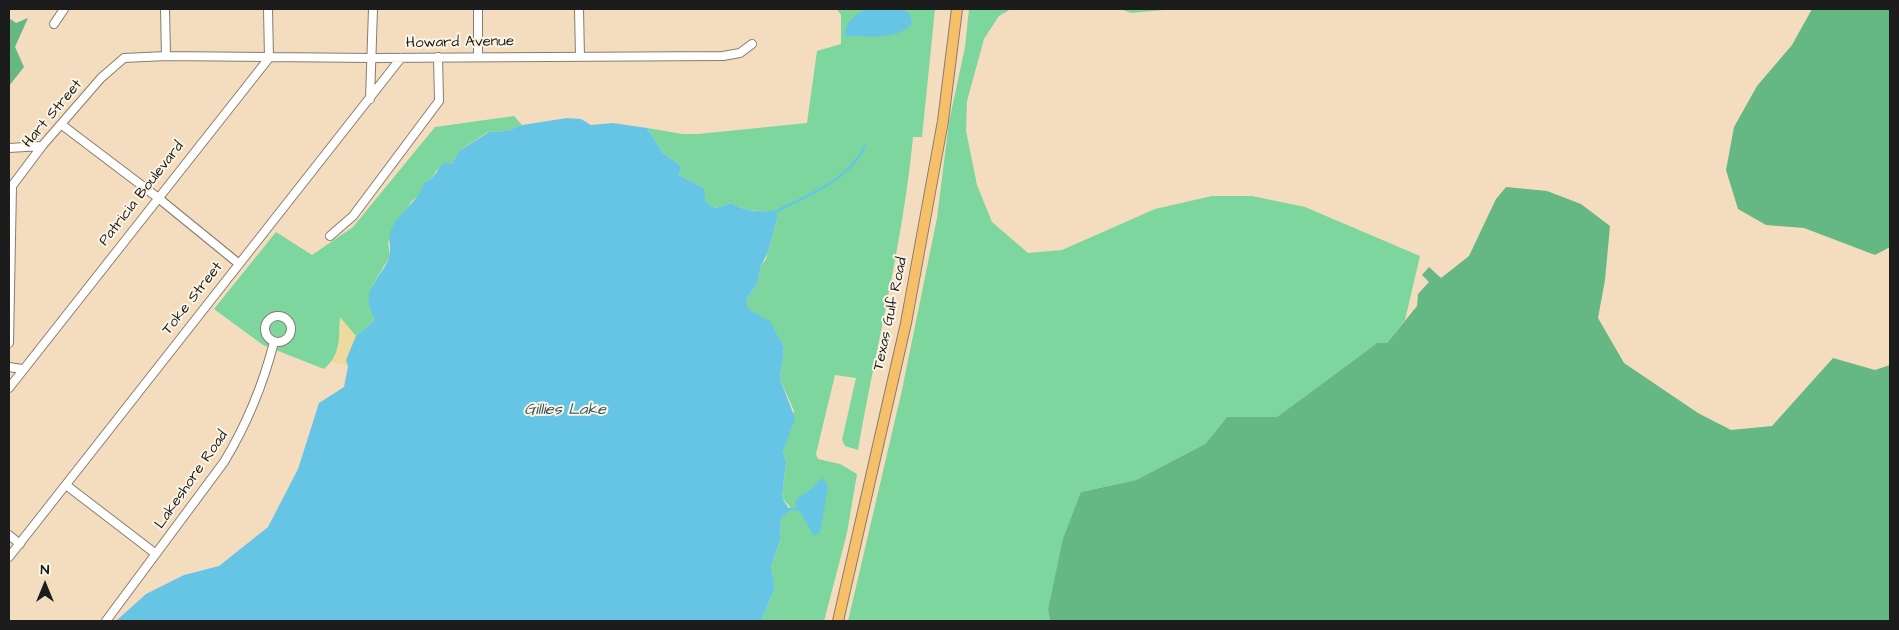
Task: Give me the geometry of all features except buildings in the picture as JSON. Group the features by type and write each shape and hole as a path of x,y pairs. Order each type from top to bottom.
{"main road":[{"name":"Texas Gulf Road","path":"838,621 906,323 943,121 957,9"}],"street":[{"path":"54,24 64,9"},
{"path":"165,9 166,56"},
{"path":"268,9 268,58"},
{"path":"370,99 373,58 373,9"},
{"path":"478,9 478,56"},
{"path":"580,9 580,57"},
{"name":"Howard Avenue","path":"166,56 268,58 723,56 740,53 752,44"},
{"name":"Hart Street","path":"9,343 12,186 42,146 101,78 124,58 166,56"},
{"path":"330,236 353,216 439,101 438,57"},
{"name":"Patricia Boulevard","path":"9,388 22,369 268,58"},
{"name":"Toke Street","path":"9,558 238,263 370,99 400,58"},
{"path":"62,124 157,197 238,263"},
{"path":"9,148 42,146"},
{"name":"Lakeshore Road","path":"106,621 224,462 239,437 265,380 274,342"},
{"path":"9,367 22,369"},
{"path":"66,485 156,554"},
{"path":"9,535 20,544"}],"green space":[{"path":"837,9 935,9 922,137 913,137 903,216 858,450 845,446 842,440 856,378 835,375 816,454 818,459 840,464 857,474 847,533 824,621 761,621 775,588 771,567 780,540 781,518 791,508 782,498 786,462 783,451 788,430 792,426 794,411 780,379 784,347 770,322 751,312 747,306 747,298 757,284 761,266 766,259 777,219 777,211 748,210 732,203 715,208 706,202 704,188 679,175 681,166 663,153 647,128 683,134 698,134 807,123 817,51 841,44 841,15"},
{"path":"969,9 1011,9 999,16 984,39 967,101 966,131 977,185 992,222 1028,253 1062,250 1155,209 1212,196 1252,196 1305,207 1420,256 1405,320 1387,343 1377,343 1277,417 1227,417 1205,444 1136,480 1081,492 1048,610 1050,621 848,621 902,390 937,218 949,122 965,47"},
{"path":"1121,9 1175,9 1131,13"},
{"path":"1812,9 1890,9 1890,247 1875,255 1804,228 1766,225 1738,209 1726,170 1734,127 1757,86 1792,45"},
{"path":"9,18 16,23 28,18 15,47 24,67 9,86"},
{"path":"514,116 522,125 507,131 488,132 459,151 452,164 436,171 432,178 424,183 422,192 411,202 388,242 390,256 372,286 375,320 356,336 340,318 338,346 334,358 324,369 263,345 214,309 276,232 312,255 353,227 435,127"},
{"path":"1506,187 1547,191 1581,204 1610,226 1605,280 1598,318 1624,363 1698,413 1731,430 1772,426 1833,358 1875,370 1890,365 1890,621 1050,621 1048,610 1063,539 1081,492 1136,480 1205,444 1227,417 1277,417 1377,343 1387,343 1417,306 1418,294 1429,282 1422,275 1429,267 1441,278 1469,256 1496,199"}],"sand":[{"path":"340,317 356,336 348,366 332,362 339,347"}],"water":[{"path":"867,9 901,9 910,14 912,24 898,33 889,35 871,37 845,36 849,22"},
{"name":"Gillies Lake","path":"567,118 581,119 591,125 613,123 647,128 663,153 681,166 679,175 704,188 706,202 715,208 732,203 748,210 777,211 777,219 768,252 761,266 757,284 747,298 747,306 751,311 770,321 784,347 780,379 795,418 783,451 786,462 782,498 790,510 781,518 780,540 771,567 775,588 761,621 116,621 146,594 184,575 219,566 268,527 298,469 319,403 344,387 348,366 346,360 356,336 375,320 370,307 369,296 373,284 389,257 391,230 418,195 424,183 432,178 444,163 452,164 459,151 489,132 507,131 522,125"},
{"path":"823,478 828,487 820,532 814,536 795,503 800,496"}],"waterway":[{"path":"777,211 815,192 839,177 858,158 865,146"},
{"path":"789,509 801,509"}]}
